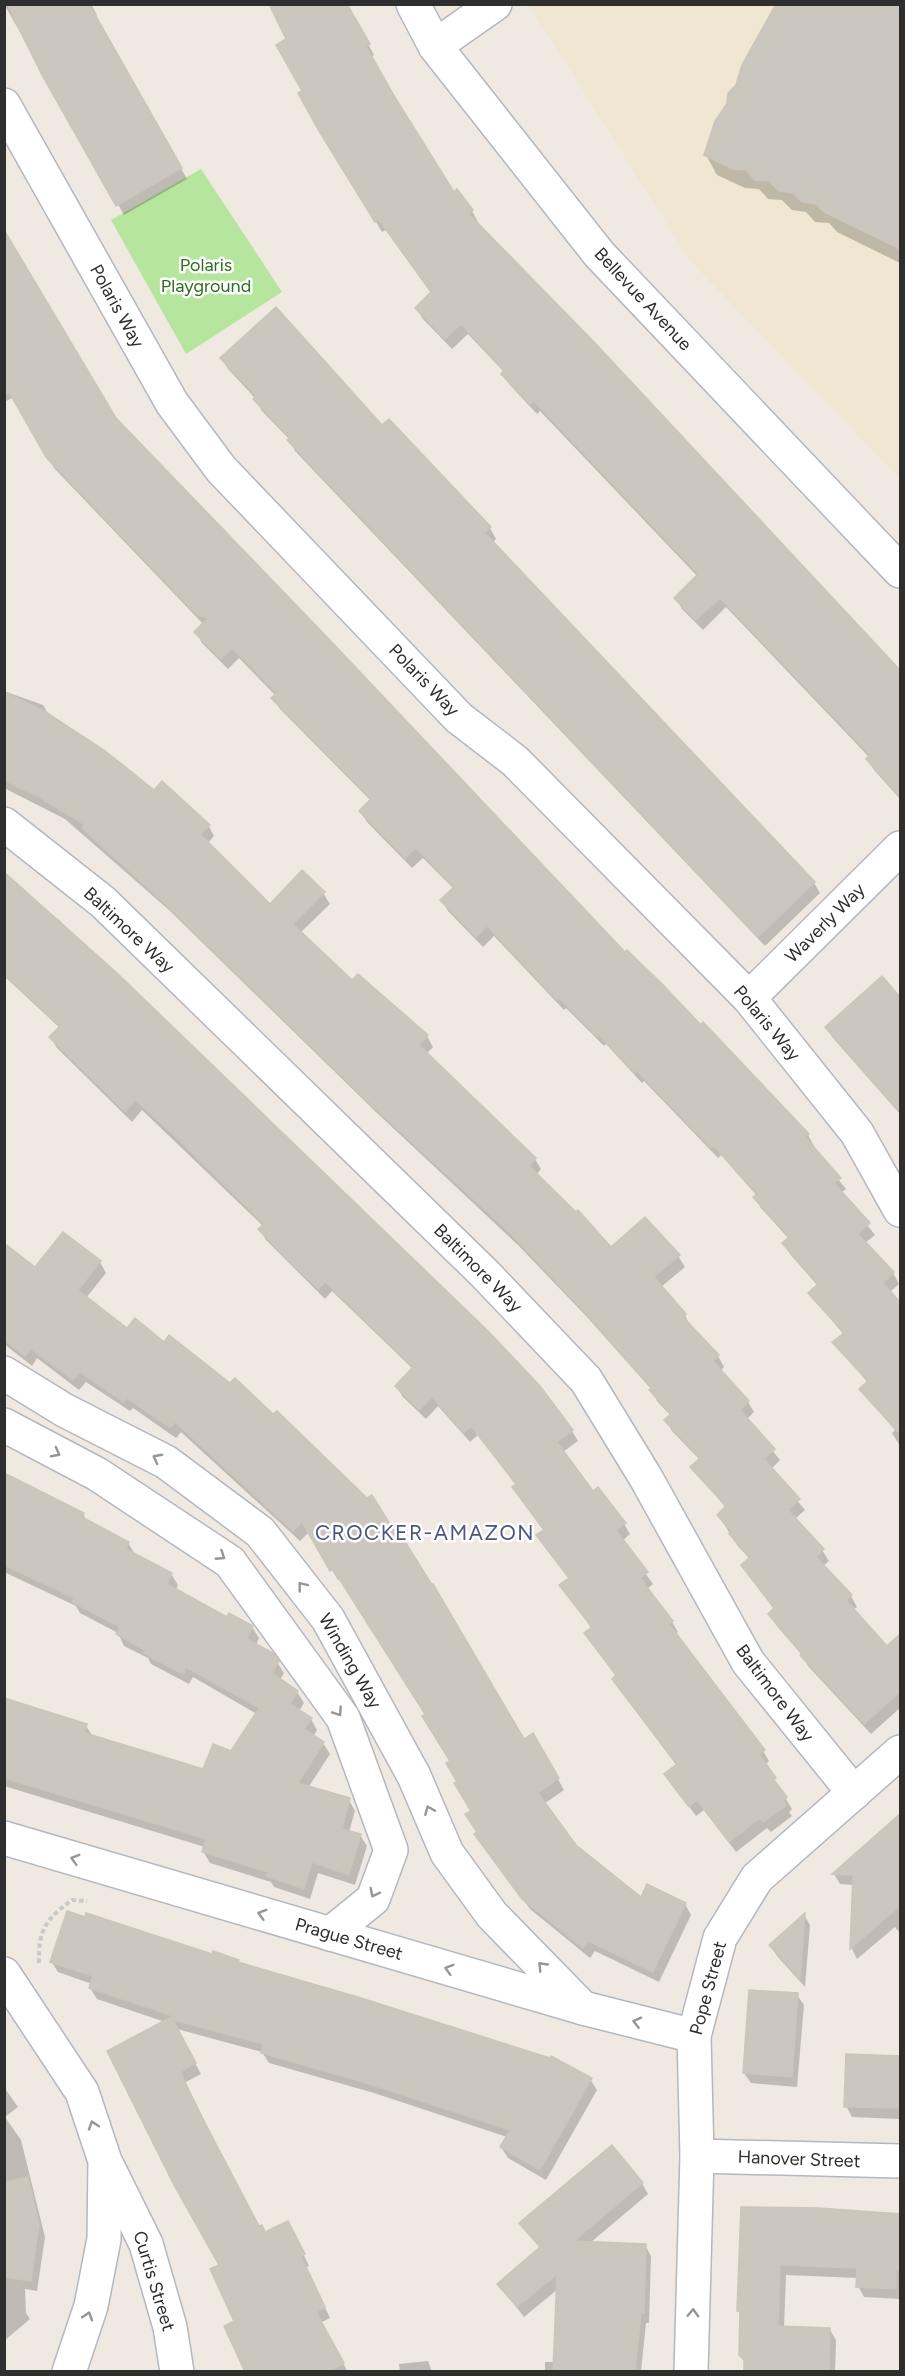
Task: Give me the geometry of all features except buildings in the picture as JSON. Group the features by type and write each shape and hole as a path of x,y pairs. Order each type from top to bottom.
{"street":[{"name":"Bellevue Avenue","path":"413,4 435,46 599,254 900,571"},
{"path":"435,46 495,4"},
{"name":"Polaris Way","path":"4,105 172,404 221,469 459,717 515,761 749,998 857,1133 900,1210"},
{"name":"Baltimore Way","path":"4,824 103,902 485,1274 586,1380 645,1478 748,1662 854,1793"},
{"name":"Waverly Way","path":"749,998 900,848"},
{"name":"Winding Way","path":"4,1372 63,1410 166,1462 260,1532 328,1619 414,1776 447,1853 492,1915 583,2008"},
{"name":"Winding Way","path":"4,1425 97,1474 230,1562 343,1718 391,1850 373,1899 330,1934"},
{"name":"Pope Street","path":"691,2372 697,2156 694,2036 720,1938 757,1878 900,1752"},
{"name":"Prague Street","path":"4,1838 583,2008 694,2036"},
{"name":"Curtis Street","path":"4,1974 82,2092 105,2161 146,2244 170,2327 177,2372"},
{"name":"Hanover Street","path":"697,2156 900,2161"},
{"name":"Curtis Street","path":"69,2372 91,2306 104,2239 105,2161"}],"path":[{"path":"40,1974 39,1951 43,1928 54,1913 72,1900 93,1901"}],"shaded area":[{"path":"529,5 900,5 900,479 691,262"}],"green space":[{"name":"Polaris Playground","path":"201,169 282,292 186,354 111,220"}],"district":[{"name":"CROCKER-AMAZON","path":"425,1532"}]}
